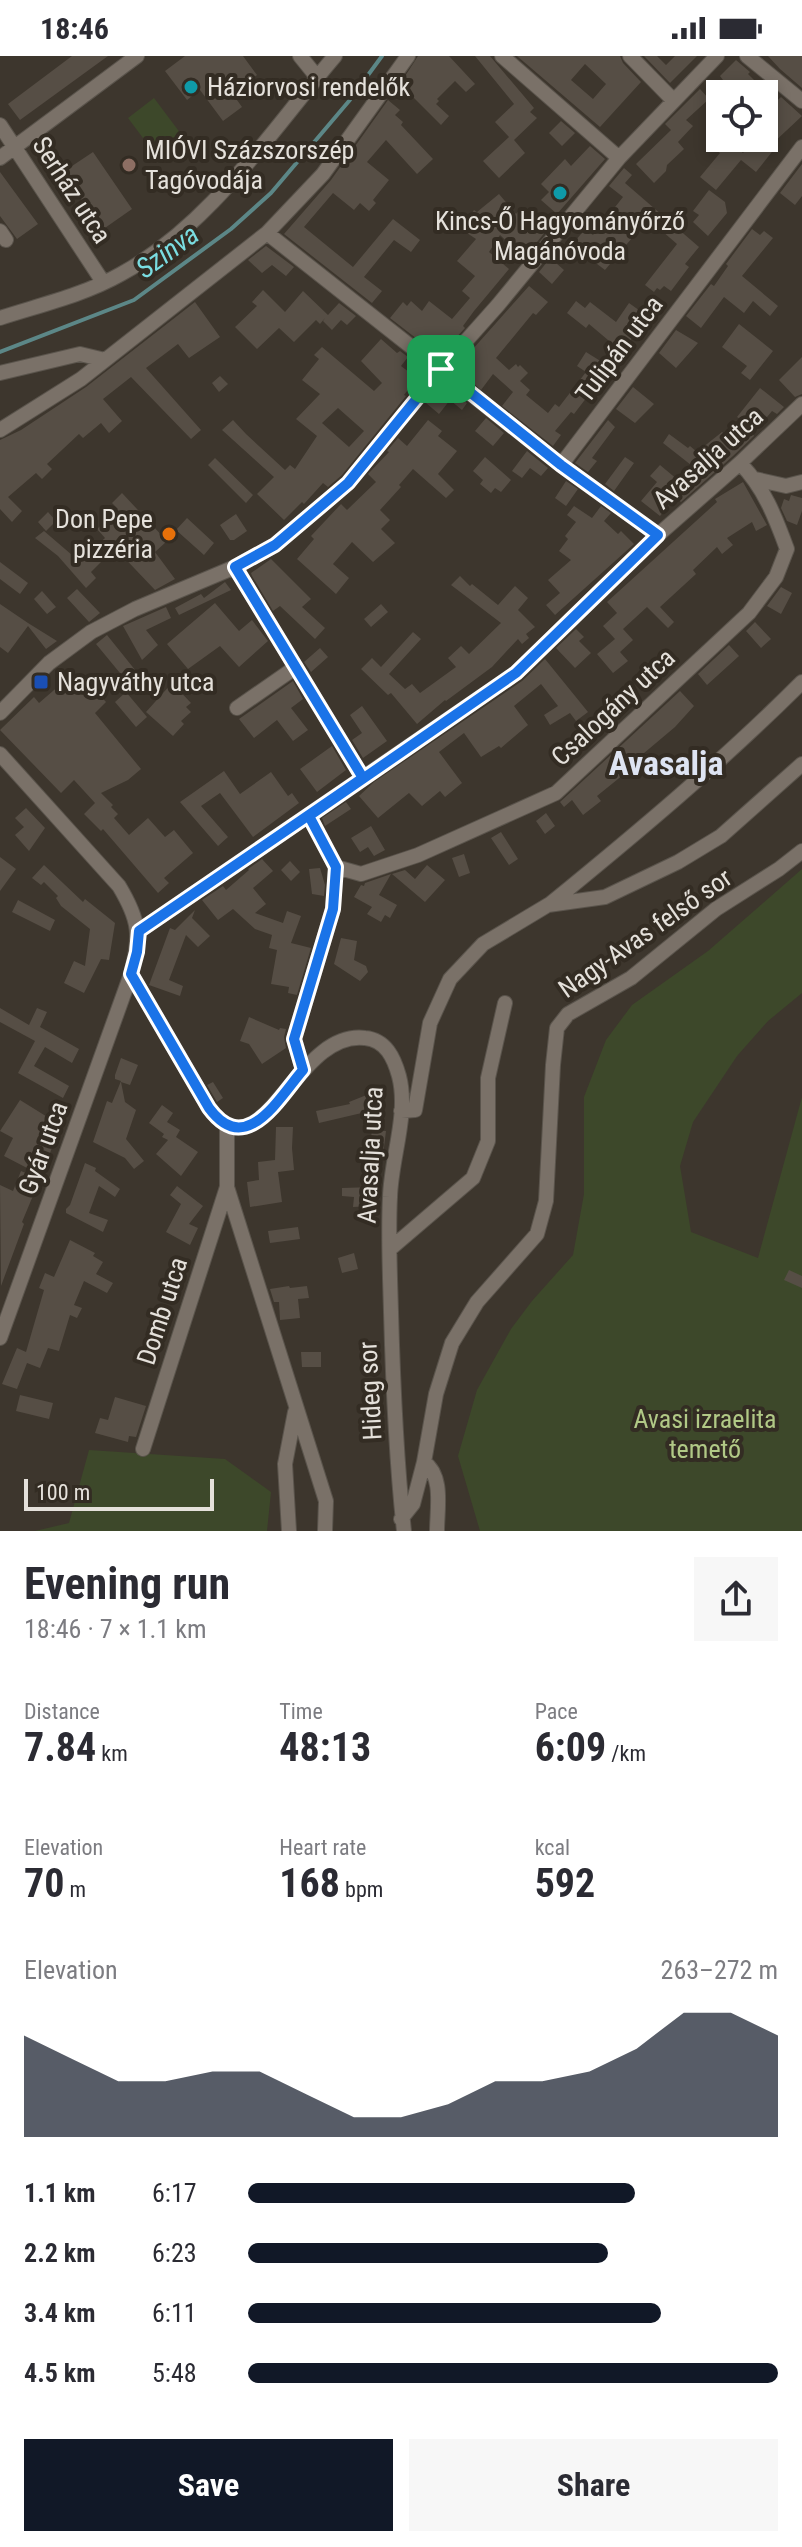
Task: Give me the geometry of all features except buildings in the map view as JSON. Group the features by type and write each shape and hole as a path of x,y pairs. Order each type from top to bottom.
{"street":[{"path":"0,158 137,56"},
{"path":"300,56 317,77"},
{"path":"0,318 103,282 141,263 175,237 225,188 335,56"},
{"path":"0,430 81,379 267,233 323,174 408,56"},
{"path":"502,56 619,158"},
{"path":"630,56 673,100"},
{"path":"0,713 49,663 91,632 135,609 235,567 275,545 348,483 619,158 717,56"},
{"path":"747,56 802,101"},
{"name":"Serház utca","path":"0,125 103,282"},
{"name":"Tulipán utca","path":"561,465 802,147"},
{"path":"267,233 561,465 658,535"},
{"path":"0,373 80,354 105,360"},
{"name":"Avasalja utca","path":"139,931 516,673 658,535 802,404"},
{"name":"Csalogány utca","path":"336,867 361,874 418,855 556,793 749,613 776,577 787,549 769,503 755,479 740,463"},
{"path":"755,479 786,486 802,482"},
{"path":"235,567 363,778"},
{"path":"237,708 296,667"},
{"path":"401,1111 415,1110 430,1023 450,979 483,944 548,905 641,830 751,733 802,682"},
{"path":"0,754 119,886 132,909 139,931"},
{"path":"548,905 605,897 678,862 721,836 802,764"},
{"path":"131,974 217,1120 240,1129 262,1119 303,1070 294,1039 333,909 336,867 309,816"},
{"name":"Nagy-Avas felső sor","path":"396,1531 413,1504 436,1394 452,1343 477,1302 537,1234 546,1201 557,1028 568,1014 631,978 716,909 768,877 802,851"},
{"name":"Gyár utca","path":"0,1338 131,974 139,931"},
{"path":"390,1249 473,1178 488,1141 488,1078 505,1003"},
{"name":"Avasalja utca","path":"303,1070 324,1049 344,1039 360,1037 373,1039 386,1048 394,1060 401,1085 401,1111 390,1194 390,1249"},
{"name":"Domb utca","path":"227,1126 227,1187 326,1501 325,1531"},
{"name":"Domb utca","path":"143,1449 227,1187"},
{"name":"Hideg sor","path":"390,1249 393,1390 403,1524"},
{"path":"289,1531 285,1464 296,1407"},
{"path":"424,1462 432,1467 437,1476 437,1531"}],"green space":[{"path":"154,98 187,142 161,162 128,118"},
{"name":"Avasi izraelita temető","path":"802,869 802,993 768,1021 737,1056 693,1122 680,1166 691,1232 758,1258 802,1097 802,1531 480,1531 458,1456 477,1390 511,1329 573,1255 584,1194 584,1097 606,1040 632,1005 708,951"},
{"path":"89,1450 225,1459 271,1492 267,1531 35,1531 69,1523"}],"waterway":[{"name":"Szinva","path":"0,352 134,300 231,229 271,193 349,101 382,56"}],"place":[{"name":"Háziorvosi rendelők","path":"191,87"},
{"name":"MIÓVI Százszorszép Tagóvodája","path":"129,165"},
{"name":"Kincs-Ő Hagyományőrző Magánóvoda","path":"560,193"},
{"name":"Don Pepe pizzéria","path":"169,534"},
{"name":"Nagyváthy utca","path":"41,682"}],"district":[{"name":"Avasalja","path":"666,763"}],"route":[{"path":"441,369 561,465 658,535 516,673 309,816 336,867 333,909 294,1039 303,1070 262,1119 240,1129 227,1126 217,1120 209,1108 131,974 139,931 363,778 235,567 275,545 348,483 441,369"}]}
